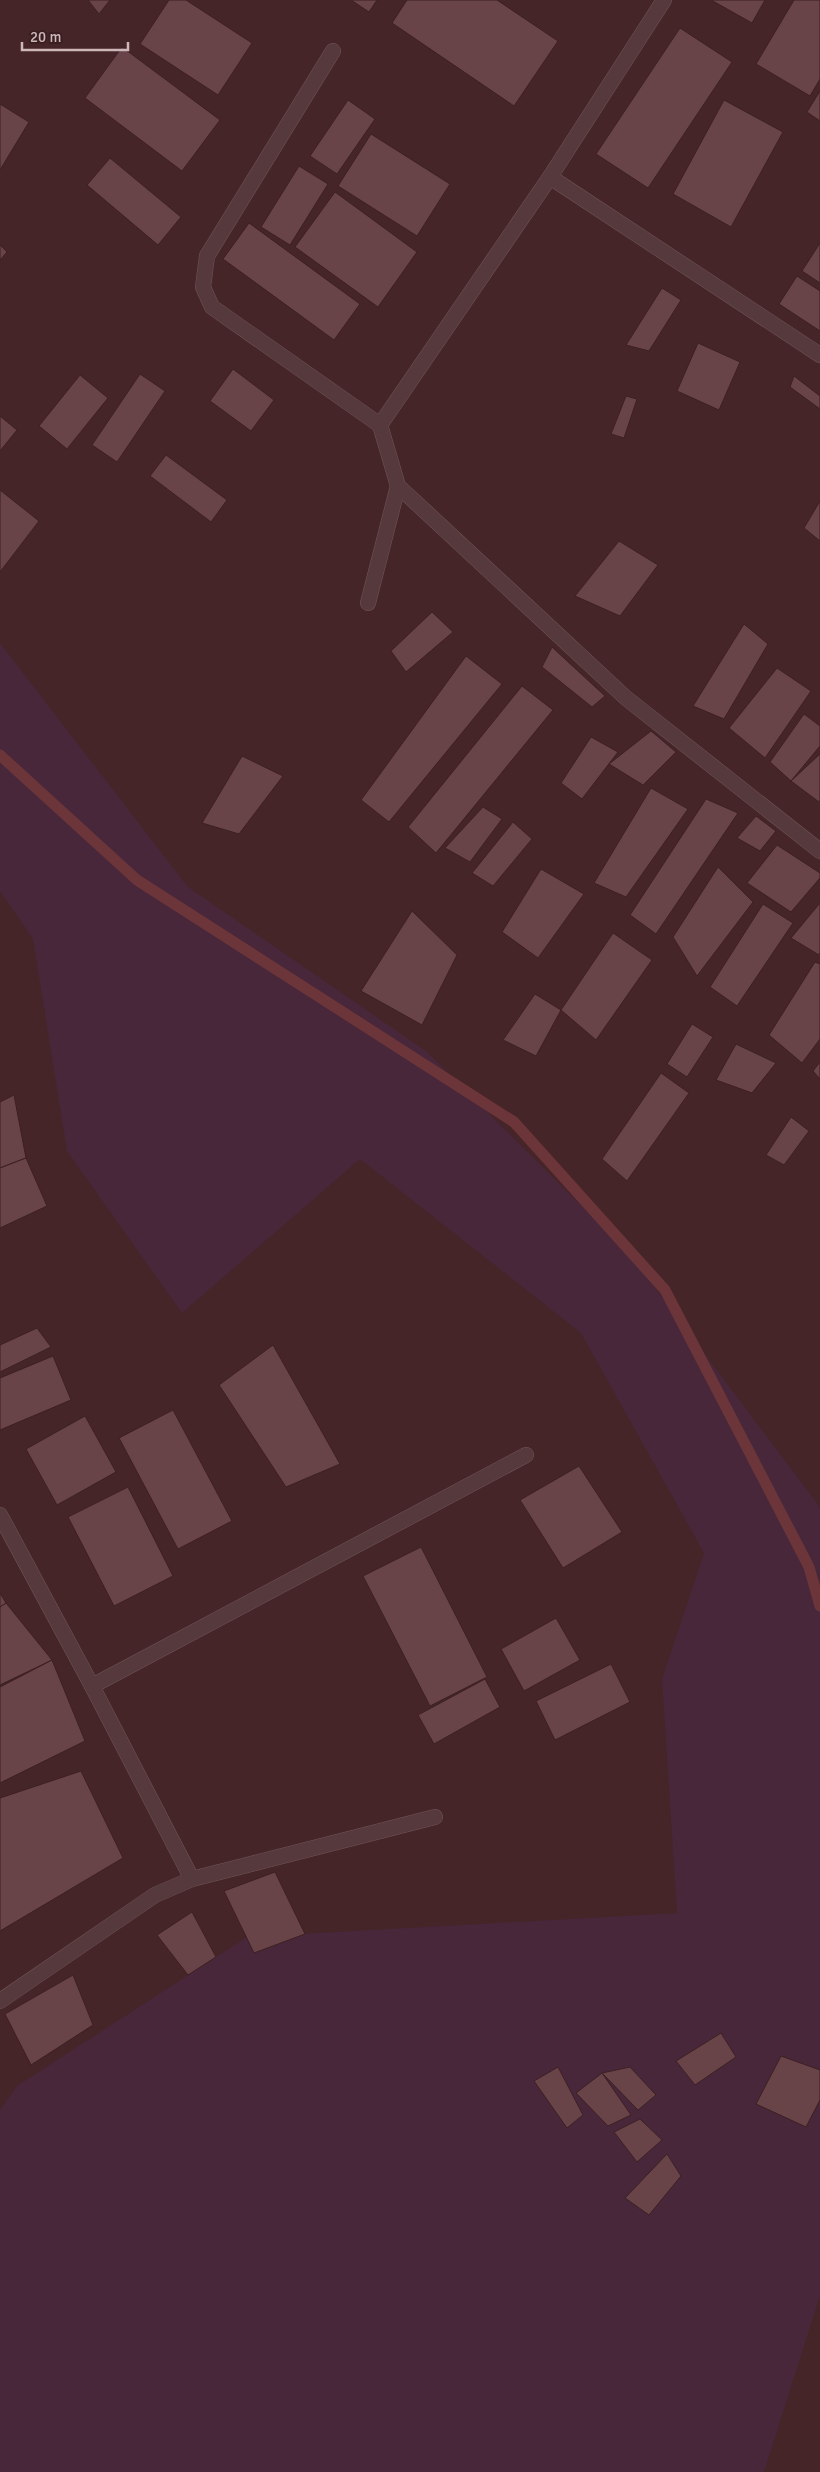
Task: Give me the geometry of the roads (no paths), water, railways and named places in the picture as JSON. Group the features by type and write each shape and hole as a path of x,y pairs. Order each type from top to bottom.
{"street":[{"path":"380,425 550,177 664,0"},
{"path":"333,51 207,256 203,287 212,307 380,425 398,486 626,698 820,851"},
{"path":"550,177 820,355"},
{"path":"368,603 398,486"},
{"path":"92,1686 526,1455"},
{"path":"0,1515 92,1686 192,1879"},
{"path":"0,2001 155,1896 192,1879 436,1817"}],"waterway":[{"path":"0,755 137,880 514,1122 665,1290 809,1567 820,1606"}]}
